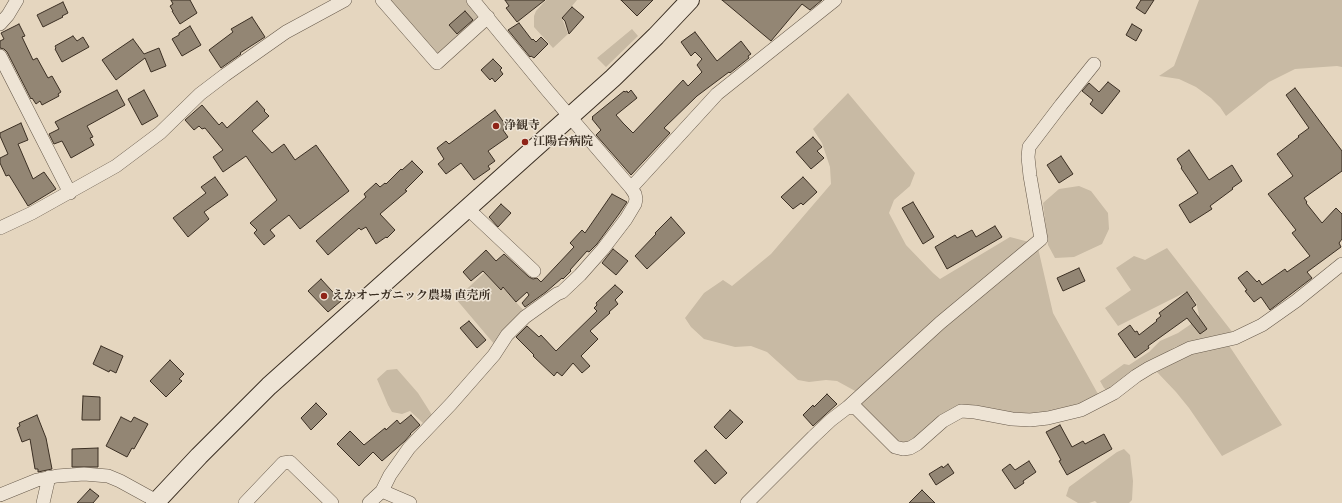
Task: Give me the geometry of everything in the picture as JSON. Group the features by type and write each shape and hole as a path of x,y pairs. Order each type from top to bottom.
{"street":[{"path":"0,24 8,15 17,0"},
{"path":"0,228 70,193 116,166 160,133 200,94 286,32 345,0"},
{"path":"382,0 437,63 488,17"},
{"path":"369,503 382,491 390,475 409,448 494,356 508,335 525,317 562,292 603,249 626,219 635,204 635,194 631,188 473,0"},
{"path":"0,495 37,480 49,477 84,474 108,476 120,481 157,502 199,456 269,386 613,78 690,0"},
{"path":"631,188 717,94 835,0"},
{"path":"0,56 70,193"},
{"path":"747,503 817,433 848,407 940,323 1040,239 1030,176 1028,157 1029,147 1094,64"},
{"path":"467,208 534,271"},
{"path":"848,407 856,408 895,447 903,449 910,448 917,444 942,421 961,411 1012,419 1030,420 1048,418 1081,410 1114,394 1136,376 1190,348 1235,338 1262,326 1342,264"},
{"path":"245,503 283,463 290,462 332,503"},
{"path":"43,503 49,477"},
{"path":"382,491 410,503"}],"shaded area":[{"path":"386,0 467,0 482,18 438,56"},
{"path":"546,0 577,0 562,18 568,34 553,48 534,27 534,16 536,11"},
{"path":"1199,0 1342,0 1342,67 1337,66 1295,69 1269,82 1226,116 1211,98 1196,87 1179,79 1159,76 1174,66"},
{"path":"632,29 638,36 606,67 597,58"},
{"path":"848,93 915,173 910,186 894,200 889,213 906,245 940,279 1010,237 1029,242 857,392 837,381 826,380 809,382 798,380 767,352 751,346 735,347 704,339 691,327 685,318 704,293 723,280 732,286 771,254 831,184 830,167 822,143 813,129"},
{"path":"1079,186 1091,191 1108,213 1109,229 1102,244 1074,257 1055,258 1048,245 1043,203 1059,189"},
{"path":"1038,248 1053,313 1098,394 1083,405 1029,417 975,408 913,441 900,445 859,402 955,316"},
{"path":"1167,248 1233,333 1175,347 1108,391 1104,388 1100,381 1124,364 1129,365 1149,352 1160,341 1178,333 1194,322 1199,315 1196,302 1186,292 1118,326 1105,308 1131,290 1116,268 1134,256 1145,260"},
{"path":"484,273 501,290 503,288 526,313 495,345 456,299"},
{"path":"1228,344 1282,425 1222,456 1189,408 1157,372 1201,349"},
{"path":"397,369 418,393 432,415 423,423 410,411 402,414 392,412 388,405 377,379 387,370"},
{"path":"1124,449 1130,455 1133,481 1132,500 1129,503 1097,503 1095,501 1089,503 1078,503 1066,496 1069,487 1117,452"}],"building":[{"path":"171,0 190,0 197,13 180,24 170,6 173,4"},
{"path":"505,0 545,0 517,22 506,8 509,6"},
{"path":"621,0 653,0 637,16"},
{"path":"722,0 822,0 810,10 802,4 771,41"},
{"path":"1141,0 1154,0 1145,14 1136,8"},
{"path":"63,2 68,13 43,27 37,15"},
{"path":"572,7 584,17 569,34 565,21 562,18"},
{"path":"465,11 473,20 457,34 449,25"},
{"path":"252,17 265,37 240,53 241,54 221,68 209,50 233,32 231,29"},
{"path":"519,23 532,40 533,39 536,42 541,37 548,44 534,58 531,56 530,57 508,30"},
{"path":"19,24 25,36 22,37 33,60 37,58 48,78 52,76 61,92 58,94 59,96 42,105 40,101 36,104 32,98 31,99 7,52 0,48 0,41 4,39 1,33"},
{"path":"1132,24 1142,30 1136,41 1126,35"},
{"path":"190,26 201,45 182,56 172,39"},
{"path":"695,32 717,61 741,41 751,54 748,56 749,58 730,73 729,72 697,96 664,128 670,133 631,175 596,135 601,130 592,117 624,91 627,91 628,93 631,90 637,98 616,115 633,133 683,80 688,86 702,72 697,65 702,59 695,52 691,56 681,42"},
{"path":"73,36 77,41 83,37 89,47 62,62 55,49 55,46"},
{"path":"133,39 144,54 159,48 166,66 151,72 145,58 116,80 102,60"},
{"path":"493,59 502,68 500,70 503,74 495,82 492,78 490,80 481,70"},
{"path":"1108,82 1120,91 1102,114 1090,104 1093,100 1082,91 1089,83 1099,92"},
{"path":"1295,88 1342,151 1342,171 1304,198 1307,202 1306,203 1322,223 1336,208 1342,214 1342,239 1339,243 1341,247 1307,272 1312,278 1270,310 1261,297 1254,302 1245,291 1247,290 1238,278 1247,271 1257,282 1259,280 1262,285 1285,269 1287,272 1310,256 1292,233 1296,230 1268,194 1293,176 1277,154 1309,128 1286,95"},
{"path":"117,90 125,105 87,126 93,137 90,138 94,145 71,158 62,141 54,144 49,134 59,129 55,122"},
{"path":"144,90 158,116 142,125 128,99"},
{"path":"257,101 269,116 252,131 272,153 284,144 295,160 316,145 349,191 300,229 289,215 270,230 275,236 264,245 254,233 257,230 250,223 277,200 246,156 223,172 213,157 223,150 205,128 202,129 199,126 194,130 185,120 202,105 219,125 222,122 227,128"},
{"path":"495,110 507,127 503,130 508,137 488,151 495,161 488,166 490,169 474,180 461,163 446,174 438,164 444,159 437,148 446,141 449,144"},
{"path":"21,123 28,140 18,144 33,179 44,172 56,189 28,206 9,175 6,176 0,163 0,158 8,154 0,133"},
{"path":"813,137 822,147 817,151 824,158 811,169 796,152"},
{"path":"1189,150 1209,180 1232,165 1242,181 1210,206 1212,209 1190,223 1179,205 1198,193 1181,168 1182,167 1177,159"},
{"path":"1061,156 1073,174 1059,183 1047,165"},
{"path":"412,161 423,172 405,190 407,191 380,214 395,230 387,238 386,237 376,244 366,227 361,230 359,228 328,255 316,241 366,197 364,194 376,183 380,187 385,183 386,184 401,169 402,170"},
{"path":"215,177 228,195 204,212 209,219 188,237 173,218 206,193 201,187"},
{"path":"803,177 817,192 803,205 801,203 793,209 781,197"},
{"path":"612,194 627,202 597,244 589,252 587,251 563,279 562,278 525,307 522,303 529,295 527,292 516,302 503,287 501,290 483,271 471,281 463,272 486,250 496,261 504,254 529,277 533,279 537,278 541,282 574,247 570,243 582,230 585,233"},
{"path":"913,202 934,237 923,244 902,208"},
{"path":"501,204 511,213 498,227 489,217"},
{"path":"671,217 685,233 647,269 635,256"},
{"path":"995,226 1002,237 947,269 935,247 955,235 957,238 972,230 976,237"},
{"path":"613,249 628,261 616,275 602,263"},
{"path":"1079,268 1085,281 1063,291 1057,278"},
{"name":"えかオーガニック農場 直売所","path":"321,279 341,301 328,312 308,291"},
{"path":"615,285 623,292 615,300 618,304 590,331 598,339 581,356 590,366 582,373 573,363 562,376 557,372 554,376 516,337 527,326 539,337 541,335 556,351 597,311 594,308 597,305 596,303"},
{"path":"1187,292 1196,305 1192,308 1207,329 1200,334 1187,318 1148,346 1149,348 1135,358 1118,334 1130,325 1139,335 1157,321 1156,320 1161,316 1159,313"},
{"path":"469,321 486,340 477,348 460,328"},
{"path":"101,346 123,356 116,373 110,370 109,372 93,364"},
{"path":"170,360 184,374 179,379 182,381 166,397 150,381"},
{"path":"827,394 837,404 813,426 803,415 813,405 814,407"},
{"path":"83,396 100,397 100,420 82,420"},
{"path":"316,403 327,414 311,430 301,418"},
{"path":"730,410 743,422 726,439 714,427"},
{"path":"37,415 46,438 52,469 38,472 38,469 35,469 30,439 22,442 17,428 20,426 19,423"},
{"path":"411,415 420,425 405,441 382,461 373,452 359,466 337,444 350,431 364,445 385,428 386,430 397,420 400,424"},
{"path":"121,417 131,422 134,417 148,424 134,449 132,448 127,457 106,446"},
{"path":"1060,425 1072,447 1083,441 1085,444 1104,434 1112,449 1067,475 1046,432"},
{"path":"98,448 98,467 72,467 72,449"},
{"path":"706,450 727,473 715,484 694,461"},
{"path":"1029,461 1036,472 1015,489 1002,470 1010,464 1015,470"},
{"path":"948,464 954,473 936,485 929,474 942,466 943,468"},
{"path":"90,489 99,496 93,503 77,503"},
{"path":"922,490 935,503 909,503"}],"place":[{"name":"浄観寺","path":"496,126"},
{"name":"江陽台病院","path":"525,142"},
{"name":"えかオーガニック農場 直売所","path":"324,296"}]}
